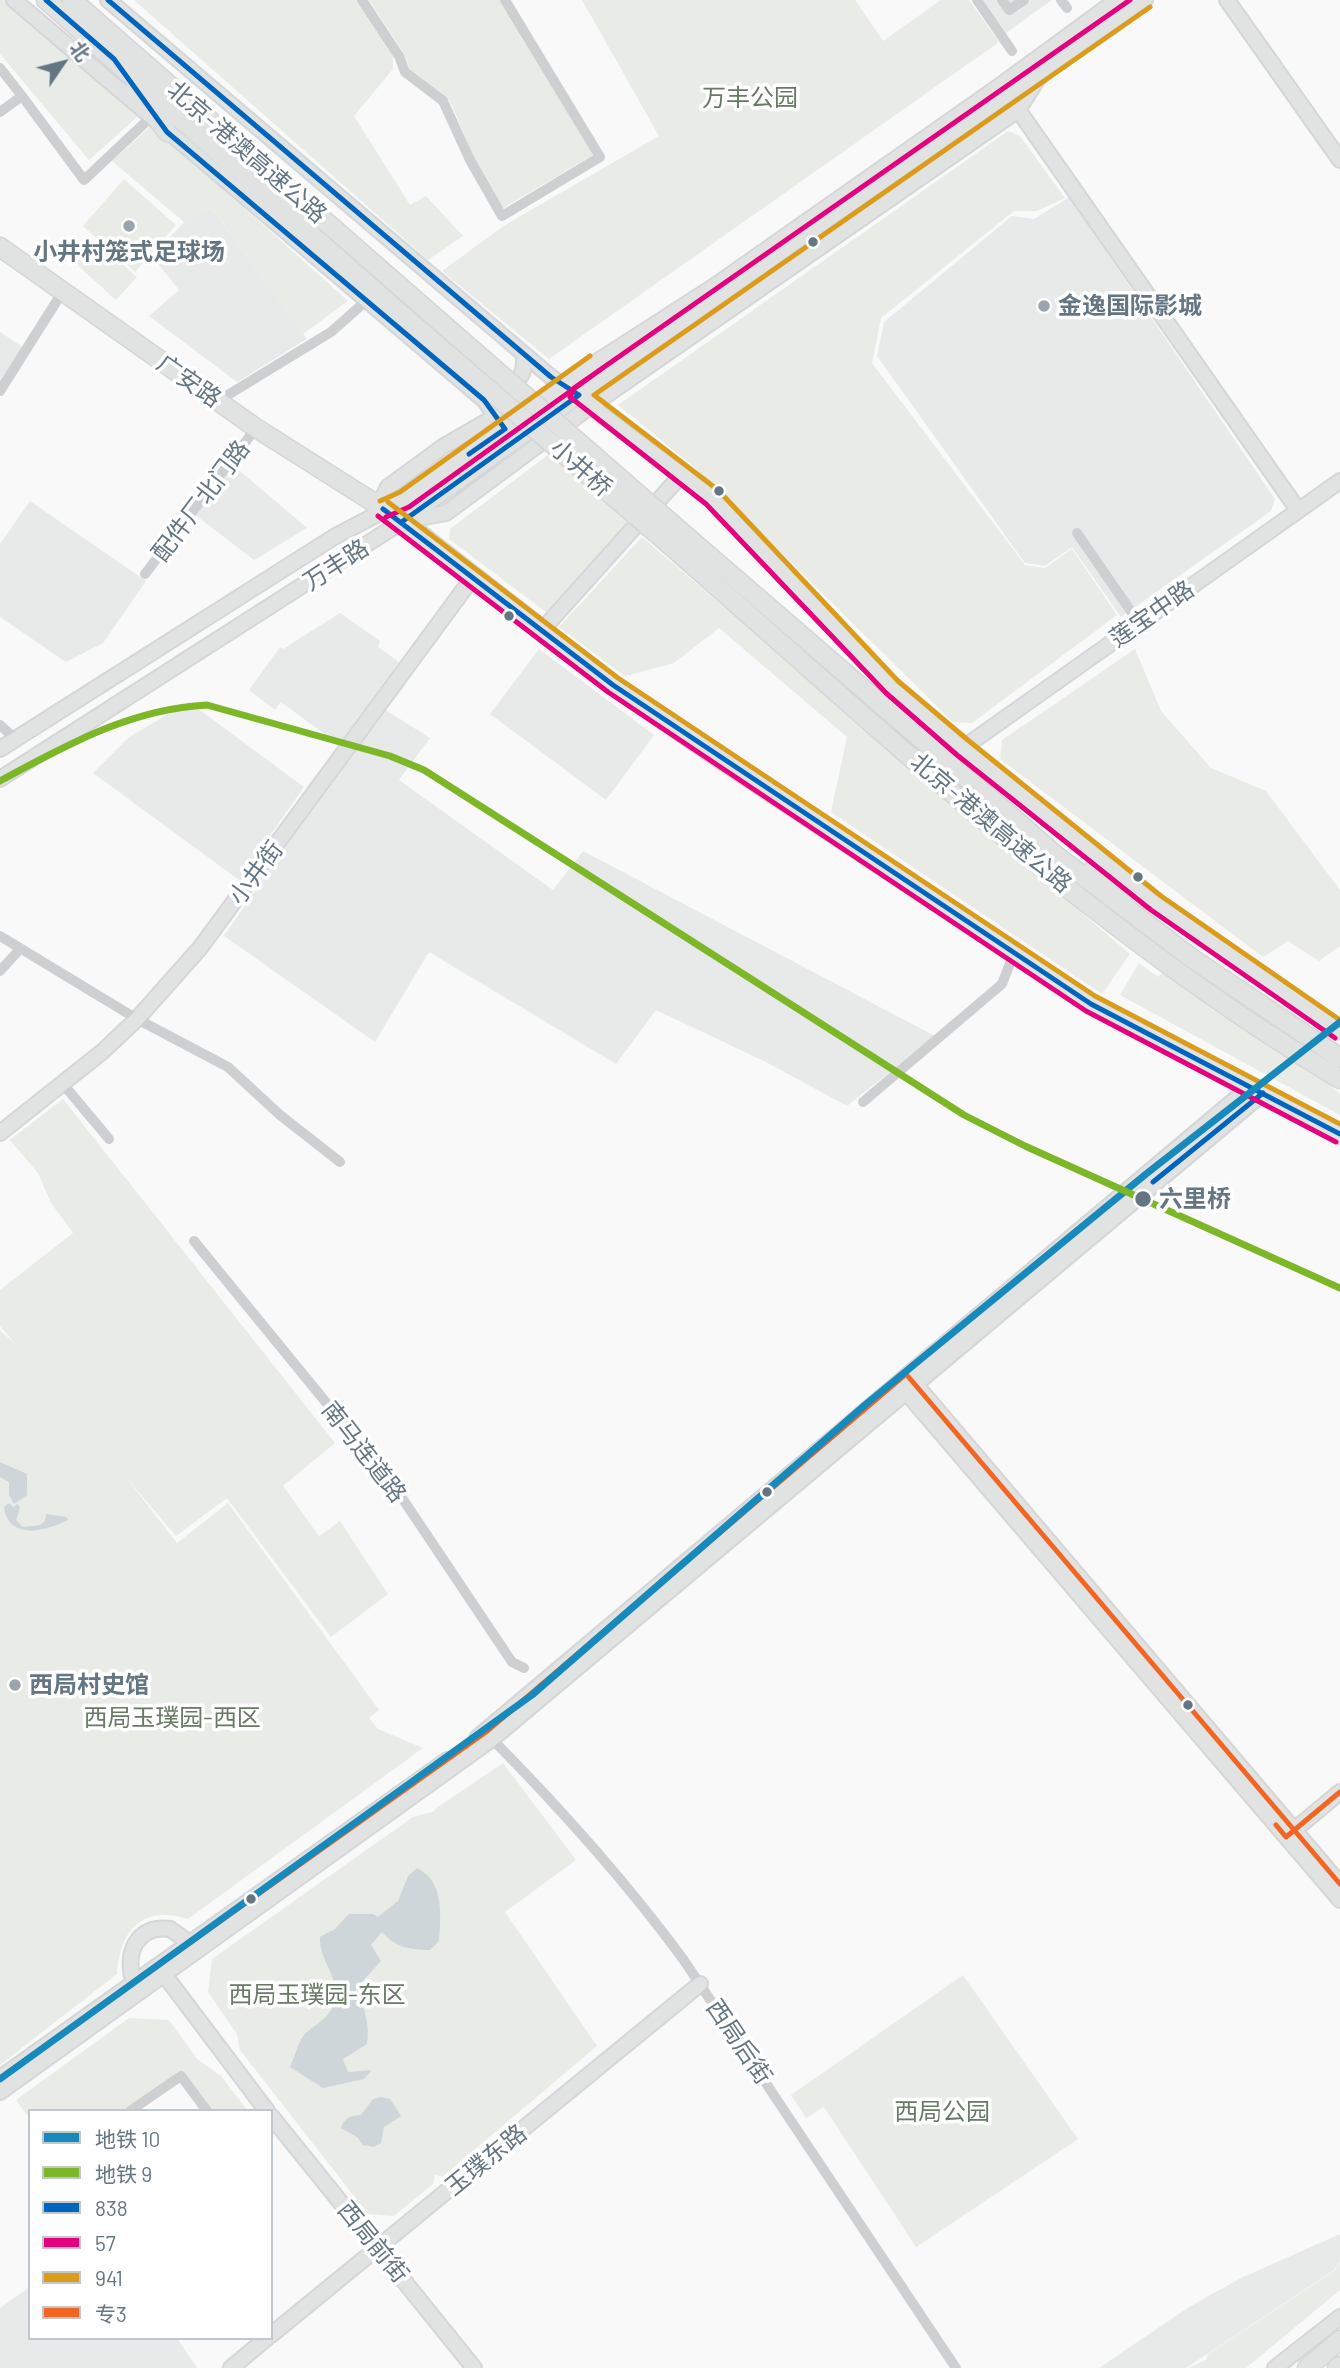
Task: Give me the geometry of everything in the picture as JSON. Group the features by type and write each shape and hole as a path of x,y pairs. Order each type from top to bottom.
{"highway":[{"name":"北京-港澳高速公路","path":"46,0 402,315"},
{"name":"北京-港澳高速公路","path":"72,0 421,305"},
{"path":"114,59 167,132"},
{"name":"广安路","path":"0,247 256,428 403,521"},
{"name":"小井桥","path":"421,305 945,761"},
{"name":"小井桥","path":"402,315 663,539"},
{"path":"403,521 613,685 709,752 1091,1004 1340,1134"},
{"name":"北京-港澳高速公路","path":"663,539 1045,872 1174,970 1340,1079"},
{"path":"892,687 945,761 1058,858 1193,959 1340,1058"},
{"path":"1058,858 1156,903"},
{"path":"1318,1065 1340,1087"},
{"path":"1307,2368 1340,2340"}],"street":[{"path":"14,0 484,400 505,429"},
{"path":"107,0 523,353 712,497 892,687 963,748 1156,903 1340,1031"},
{"path":"362,0 399,56 405,72 443,101 470,160 502,216 600,157 505,0"},
{"path":"977,0 1012,51"},
{"path":"1002,0 1009,10 1024,0"},
{"name":"万丰路","path":"0,749 334,537 404,500 564,385 713,287 1116,0"},
{"name":"万丰路","path":"0,779 403,521 1145,0"},
{"path":"1227,0 1340,160"},
{"path":"0,68 84,180 150,118"},
{"path":"403,521 446,513 592,405 1018,110 1044,69"},
{"path":"1008,94 1298,510"},
{"path":"0,112 22,96"},
{"path":"0,391 62,291"},
{"path":"218,401 331,332 366,301"},
{"path":"484,400 501,394 520,379 526,367 523,353"},
{"path":"383,509 383,497 388,487 444,446 496,416 518,419"},
{"name":"配件厂北门路","path":"145,574 256,428"},
{"path":"543,629 682,473"},
{"name":"莲宝中路","path":"963,748 1340,481"},
{"path":"1077,533 1139,623"},
{"path":"334,537 342,542 346,552 345,560"},
{"name":"小井街","path":"0,1133 63,1084 137,1019 208,937 473,577"},
{"path":"0,725 15,739 0,756"},
{"path":"0,936 137,1019 228,1067 280,1115 340,1162"},
{"path":"0,971 20,948"},
{"path":"863,1102 1002,984 1014,953"},
{"path":"63,1084 109,1139"},
{"path":"0,2078 134,1983 161,1970 190,1943 486,1732 1256,1090"},
{"name":"南马连道路","path":"194,1241 391,1483 512,1662 524,1668"},
{"path":"0,2092 161,1970 492,1739 906,1383"},
{"path":"906,1383 1290,1834 1340,1900"},
{"name":"西局后街","path":"492,1739 561,1809 636,1895 700,1984 956,2368"},
{"path":"1290,1834 1340,1792"},
{"path":"1290,1834 1340,1884"},
{"path":"134,1983 130,1968 130,1951 147,1933 170,1929 190,1943"},
{"path":"161,1970 265,2109"},
{"name":"玉璞东路","path":"273,2334 700,1984"},
{"path":"133,2109 181,2076 206,2109"},
{"name":"西局前街","path":"273,2118 474,2368"},
{"path":"1275,2368 1340,2317"},
{"name":"玉璞东路","path":"231,2368 265,2340"}],"shaded area":[{"path":"983,0 1052,0 1006,33"},
{"path":"1069,197 1275,499 1271,511 1121,617 1072,547 1045,566 1025,563 877,356 884,322 1012,216 1034,219"},
{"path":"211,207 307,339 237,382 149,316 179,290 152,256 184,222"},
{"path":"0,332 23,347 0,382"},
{"path":"233,465 307,528 254,560 194,514"},
{"path":"30,501 146,581 103,643 66,662 0,617 0,544"},
{"path":"340,613 380,641 378,647 399,662 342,747 281,702 275,710 249,690 280,647 283,649"},
{"path":"539,649 654,735 606,800 490,714"},
{"path":"189,702 304,787 239,880 93,773 129,737"},
{"path":"381,707 430,738 399,780 553,890 583,851 935,1036 847,1106 768,1063 656,1010 616,1064 429,952 375,1042 224,936"},
{"path":"0,1462 27,1474 27,1495 14,1504 9,1495 9,1482 0,1477"},
{"path":"9,1503 13,1507 18,1504 20,1508 16,1520 23,1527 40,1525 45,1521 46,1514 66,1517 68,1520 40,1530 20,1529 7,1518 4,1507"},
{"path":"417,1868 432,1881 439,1899 439,1941 430,1950 403,1947 382,1932 371,1945 381,1961 359,1985 367,2022 367,2044 343,2059 348,2072 372,2070 364,2079 323,2088 290,2067 304,2035 326,2017 334,2001 335,1986 322,1952 320,1937 335,1929 349,1914 373,1914 378,1917 398,1901 408,1876"},
{"path":"373,2099 390,2099 401,2116 384,2127 381,2143 374,2147 363,2145 358,2138 341,2128 342,2125 351,2116 361,2115"},
{"path":"1340,2234 1340,2262 1333,2271 1186,2368 1099,2368 1189,2307 1241,2278"},
{"path":"28,2288 28,2340 178,2340 197,2368 0,2368 0,2308"}],"green space":[{"path":"0,0 5,0 137,117 89,160 0,54"},
{"path":"134,0 357,0 393,55 393,69 354,116 410,205 426,196 463,236 428,260"},
{"path":"369,0 500,0 593,155 503,208 475,160 450,101 410,69 402,50"},
{"name":"万丰公园","path":"582,0 855,0 883,41 941,0 969,0 999,42 549,359 442,271 505,225 659,136"},
{"path":"152,125 348,301 303,334 212,208 184,222 112,161"},
{"path":"1008,131 1020,136 1065,198 1037,211 1014,211 881,318 872,363 1025,565 1045,568 1072,549 1117,615 972,723 953,722 694,467 618,405"},
{"name":"小井村笼式足球场","path":"124,179 176,225 135,272 83,226"},
{"path":"95,240 137,277 116,300 75,263"},
{"path":"549,454 629,524 547,613 449,539 450,529"},
{"path":"642,537 1130,954 1102,994 831,812 847,737 719,628 674,663 625,676 559,627"},
{"path":"1135,649 1161,711 1211,768 1266,791 1340,890 1340,946 1319,961 1288,941 1263,957 1000,759 1002,740"},
{"path":"1139,963 1158,977 1166,969 1249,1031 1330,1085 1340,1094 1340,1115 1120,995"},
{"name":"西局玉璞园-西区","path":"63,1099 335,1443 283,1486 319,1536 340,1521 388,1594 331,1637 227,1498 176,1536 125,1476 177,1543 228,1503 379,1710 369,1718 378,1729 423,1748 188,1919 158,1916 136,1925 123,1945 117,1974 0,2065 0,1330 16,1345 0,1326 0,1290 73,1233 51,1203 38,1173 10,1140"},
{"name":"西局玉璞园-东区","path":"503,1763 576,1860 505,1912 597,2046 442,2177 435,2174 433,2184 394,2216 368,2214 240,2050 237,2034 208,1992 212,1959 413,1817 435,1811"},
{"name":"西局公园","path":"963,1975 1078,2139 916,2247 824,2107 806,2118 791,2095"},
{"path":"129,2018 169,2020 197,2059 221,2076 246,2109 210,2109 181,2071 125,2109 28,2109 28,2116 16,2100"},
{"path":"1340,2263 1340,2290 1246,2368 1188,2368 1206,2360 1208,2354 1334,2271"}],"metro line":[{"name":"9","path":"0,781 50,754 125,721 179,708 207,705 390,756 424,770 964,1115 1025,1146 1340,1288"},
{"name":"10","path":"0,2079 532,1695 865,1405 1146,1174 1340,1022"}],"transit line":[{"name":"838","path":"46,0 114,59 167,132 484,400 505,429 469,454"},
{"name":"838","path":"108,0 551,377 579,395 403,521"},
{"name":"57","path":"1130,0 574,388 570,397 706,504 886,693 957,755 1151,910 1335,1038"},
{"name":"941","path":"1150,7 594,395 718,490 898,681 969,741 1161,896 1340,1020"},
{"name":"941","path":"380,501 400,492 590,356"},
{"name":"57","path":"386,517 409,507 600,370"},
{"name":"941","path":"388,502 618,678 1095,996 1340,1124"},
{"name":"838","path":"383,509 613,685 1091,1004 1340,1134"},
{"name":"57","path":"378,516 608,692 1086,1011 1336,1142"},
{"name":"838","path":"1153,1182 1263,1093"},
{"name":"专3","path":"0,2078 486,1732 906,1374 1340,1884"},
{"name":"专3","path":"1276,1825 1286,1837 1340,1792"}],"place":[{"name":"小井村笼式足球场","path":"129,226"},
{"name":"金逸国际影城","path":"1044,306"},
{"name":"六里桥","path":"1143,1199"},
{"name":"西局村史馆","path":"15,1685"}]}
